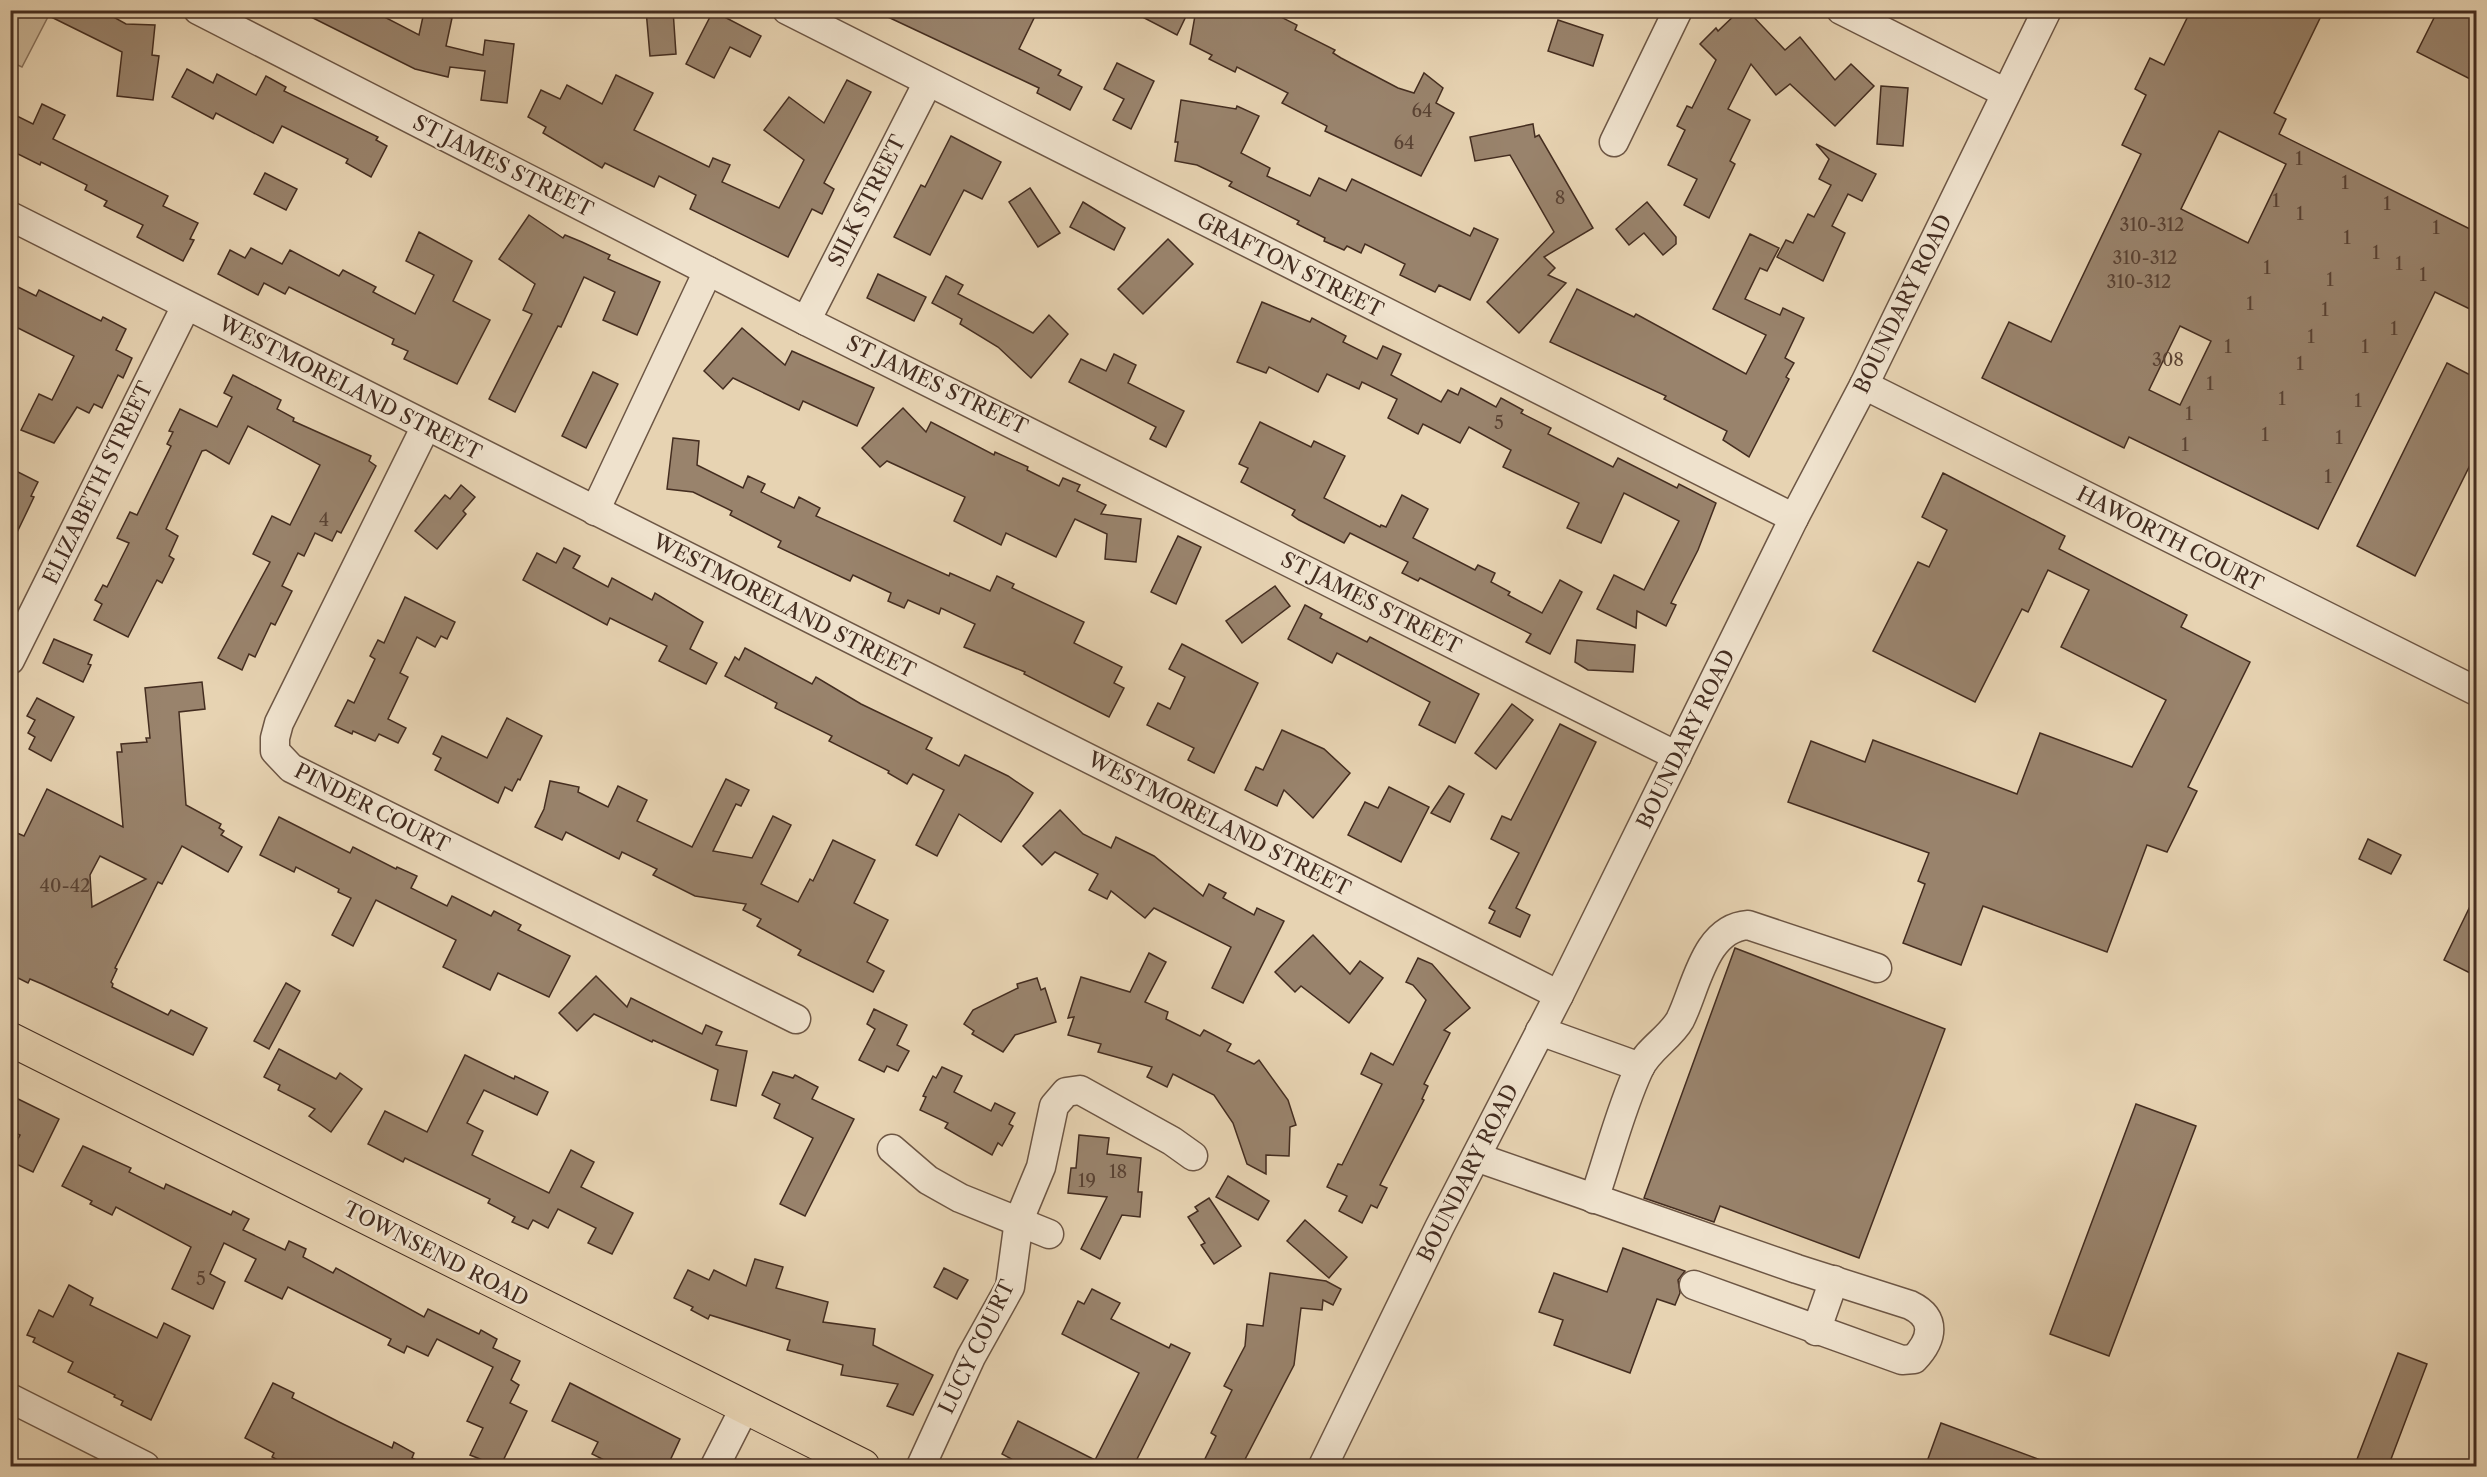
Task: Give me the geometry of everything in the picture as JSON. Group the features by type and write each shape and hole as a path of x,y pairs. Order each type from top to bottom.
{"main road":[{"name":"TOWNSEND ROAD","path":"10,1039 862,1467"}],"street":[{"name":"ST JAMES STREET","path":"198,10 806,321 1677,756"},
{"name":"GRAFTON STREET","path":"787,10 1794,518"},
{"path":"1614,142 1678,10"},
{"path":"1841,10 2006,93"},
{"name":"BOUNDARY ROAD","path":"1323,1467 1794,518 1864,385 2047,10"},
{"name":"SILK STREET","path":"806,321 928,82"},
{"name":"WESTMORELAND STREET","path":"10,216 1559,995"},
{"path":"595,511 708,271"},
{"name":"ELIZABETH STREET","path":"10,660 186,306"},
{"name":"HAWORTH COURT","path":"1864,385 2476,691"},
{"name":"PINDER COURT","path":"426,426 279,723 275,738 275,751 291,768 796,1019"},
{"path":"1594,1198 1640,1067 1679,1023 1705,959 1727,931 1737,926 1748,925 1877,968"},
{"path":"1540,1031 1640,1067"},
{"name":"LUCY COURT","path":"921,1467 972,1357 1010,1287 1018,1223 1041,1167 1052,1111 1058,1100 1069,1091 1084,1092 1172,1141 1193,1156"},
{"path":"892,1149 928,1180 960,1198 1049,1234"},
{"path":"1476,1157 1921,1310 1929,1321 1929,1332 1922,1351 1914,1359 1902,1360 1816,1331 1694,1285"},
{"path":"1816,1331 1834,1280"},
{"path":"10,1398 145,1467"},
{"path":"715,1467 744,1409"}],"shaded area":[{"path":"10,11 51,11 22,67 11,62"}],"building":[{"path":"37,10 101,10 126,24 155,25 152,55 159,56 153,100 117,96 122,52"},
{"path":"297,10 371,10 419,35 424,12 452,18 446,46 483,55 485,40 514,44 507,103 481,100 485,71 450,67 448,77 415,69"},
{"path":"646,10 673,10 676,54 650,56"},
{"path":"873,10 1038,10 1019,49 1061,70 1058,75 1082,87 1070,110 1037,93 1039,88"},
{"path":"1129,10 1189,10 1177,35"},
{"path":"1196,10 1267,10 1297,25 1295,30 1335,50 1333,53 1341,58 1398,88 1414,93 1424,73 1443,88 1436,103 1454,113 1421,176 1325,131 1327,126 1282,103 1288,93 1237,67 1235,72 1209,59 1212,55 1190,44"},
{"path":"1740,10 1747,10 1785,50 1800,37 1835,80 1851,64 1874,86 1835,126 1790,84 1776,95 1751,64 1728,109 1750,120 1730,161 1735,164 1709,218 1684,205 1697,179 1668,165 1685,130 1677,126 1687,106 1692,108 1716,60 1700,44 1716,28 1718,31"},
{"path":"2191,10 2324,10 2274,113 2286,119 2279,134 2476,232 2476,312 2435,292 2318,529 2129,437 2124,448 1982,378 2009,322 2051,342 2141,154 2122,145 2146,95 2135,89 2150,58 2164,65","holes":["2219,131 2286,164 2248,243 2181,209","2180,326 2211,341 2180,405 2149,390"]},
{"path":"2438,10 2476,10 2476,82 2417,52"},
{"path":"713,11 761,36 750,57 730,47 714,78 686,64"},
{"path":"1558,20 1603,35 1593,66 1548,51"},
{"path":"1117,63 1154,81 1131,129 1113,120 1124,99 1104,89"},
{"path":"187,69 213,83 217,74 256,95 266,76 286,87 284,91 378,137 376,140 387,146 371,177 346,163 348,159 282,126 273,143 216,113 213,119 172,97"},
{"path":"616,75 653,93 634,130 709,167 713,158 730,165 722,182 779,208 804,160 764,130 789,97 824,123 847,80 871,92 824,183 834,189 822,214 812,209 788,257 690,209 696,195 659,176 654,187 605,163 602,168 543,133 546,127 528,117 541,90 560,99 567,85 602,104"},
{"path":"1881,86 1908,88 1903,146 1877,144"},
{"path":"1181,100 1236,109 1237,106 1259,116 1241,153 1270,168 1267,176 1310,196 1319,178 1346,191 1352,179 1470,236 1474,228 1498,239 1470,300 1439,285 1435,292 1400,275 1405,264 1365,244 1361,253 1347,246 1344,250 1324,241 1325,238 1297,224 1299,221 1229,186 1232,182 1197,165 1175,161 1178,142 1175,142"},
{"path":"42,104 65,115 53,139 168,196 163,206 198,223 190,239 194,240 183,261 137,237 143,225 104,206 107,201 85,190 87,185 41,162 40,165 10,150 10,130 17,116 33,124"},
{"path":"1533,124 1535,137 1539,135 1593,228 1544,257 1555,268 1548,275 1566,283 1519,333 1487,302 1554,232 1510,155 1475,161 1470,137"},
{"path":"951,136 1001,162 982,199 964,190 930,255 894,237 921,185 925,187"},
{"path":"1816,144 1876,174 1862,201 1848,194 1832,226 1845,233 1823,281 1777,257 1786,240 1793,243 1808,214 1814,217 1831,185 1819,179 1829,159"},
{"path":"265,173 297,189 286,210 254,194"},
{"path":"1030,188 1060,233 1038,247 1009,202"},
{"path":"1083,202 1125,228 1114,250 1070,227"},
{"path":"1647,202 1676,237 1676,244 1663,255 1644,233 1629,245 1616,229"},
{"path":"529,215 563,238 565,235 582,242 610,255 608,259 660,282 637,335 603,320 615,292 584,277 561,327 558,326 515,412 489,399 532,314 523,310 535,284 499,259"},
{"path":"419,232 472,261 453,301 490,320 457,384 404,359 408,351 392,344 394,339 289,287 285,294 264,283 258,295 218,274 230,250 245,258 251,248 282,264 290,250 339,276 343,270 376,287 373,292 415,314 434,275 406,261"},
{"path":"1750,234 1779,248 1767,271 1760,268 1745,299 1780,315 1783,308 1804,318 1785,358 1794,363 1786,377 1789,379 1749,457 1723,440 1727,431 1664,399 1666,396 1550,342 1577,289 1634,317 1636,314 1746,374 1766,335 1713,309"},
{"path":"1168,239 1193,264 1143,314 1118,289"},
{"path":"878,274 926,297 914,321 867,298"},
{"path":"946,276 963,285 958,294 1033,333 1049,315 1068,334 1031,378 998,347 960,324 962,319 932,303"},
{"path":"10,283 36,296 39,290 101,321 103,317 126,329 116,350 132,358 123,378 118,375 102,408 94,404 89,413 77,407 54,443 21,430 39,394 52,400 74,356 10,324"},
{"path":"1262,302 1310,322 1312,318 1346,336 1343,342 1377,359 1383,346 1401,354 1391,375 1441,402 1448,390 1458,395 1461,388 1496,407 1501,398 1523,410 1521,413 1551,428 1548,434 1613,467 1618,458 1677,488 1679,484 1716,503 1698,550 1671,603 1676,605 1666,626 1637,611 1636,628 1597,609 1614,575 1644,590 1679,521 1624,493 1601,543 1567,528 1579,503 1503,467 1511,450 1469,427 1460,443 1423,424 1418,434 1388,418 1397,399 1362,382 1359,389 1327,374 1318,392 1269,367 1266,373 1237,362"},
{"path":"742,328 785,365 792,351 874,388 857,426 803,401 799,410 733,378 723,389 704,371"},
{"path":"1114,354 1136,365 1128,383 1184,411 1166,447 1150,439 1156,427 1069,382 1081,359 1106,371"},
{"path":"2447,363 2476,378 2476,453 2415,576 2357,546"},
{"path":"593,372 618,384 586,448 562,436"},
{"path":"233,375 281,400 277,409 294,418 293,421 371,456 369,461 376,466 341,533 337,531 332,541 315,533 304,556 298,553 282,586 292,591 275,625 271,623 255,657 249,654 242,670 218,658 270,562 253,554 272,516 290,525 320,465 248,426 229,464 206,450 202,451 166,529 178,536 169,556 174,559 162,583 157,580 128,637 94,620 102,604 95,600 103,585 107,587 129,543 117,538 130,512 137,515 171,446 167,444 173,432 169,431 180,409 217,427 232,397 224,393"},
{"path":"903,408 926,432 931,422 994,455 995,452 1028,467 1027,470 1059,486 1063,478 1080,485 1077,491 1106,505 1101,514 1141,519 1136,562 1105,559 1107,534 1075,519 1056,557 1006,533 1001,545 954,521 965,497 887,461 880,467 862,448"},
{"path":"1260,422 1311,447 1314,441 1345,456 1324,498 1380,527 1381,525 1386,527 1402,495 1428,509 1413,538 1475,570 1478,565 1495,573 1491,582 1510,592 1508,595 1542,613 1560,580 1582,592 1550,654 1526,642 1531,634 1420,578 1418,581 1402,573 1408,562 1350,533 1344,543 1299,520 1292,515 1295,510 1241,482 1248,468 1239,464"},
{"path":"673,438 699,441 697,465 743,488 748,476 765,484 761,492 794,508 799,497 820,508 816,516 949,576 950,573 990,591 997,576 1014,584 1012,588 1084,622 1074,643 1122,667 1114,683 1124,688 1109,717 1024,674 1025,672 964,647 975,624 941,608 939,614 908,600 904,608 888,601 891,593 853,575 850,581 778,547 781,541 730,515 732,511 693,492 667,489"},
{"path":"10,468 38,482 31,496 34,497 10,547"},
{"path":"1943,473 2065,536 2059,549 2187,615 2181,627 2250,662 2188,787 2197,791 2167,852 2147,845 2107,952 1983,906 1961,965 1903,943 1925,884 1918,881 1929,853 1788,802 1811,741 1865,762 1873,740 2017,794 2040,733 2132,767 2166,700 2061,647 2089,590 2048,570 2028,612 2022,609 1975,702 1873,651 1918,562 1929,567 1947,530 1922,517"},
{"path":"461,485 475,497 463,511 466,514 437,549 415,531 445,495 450,499"},
{"path":"1178,536 1201,547 1176,604 1151,592"},
{"path":"564,548 580,556 573,568 608,587 612,578 652,600 655,593 703,622 690,649 717,663 706,684 659,661 667,646 610,618 607,625 523,580 537,553 556,563"},
{"path":"1275,586 1290,606 1242,643 1226,621"},
{"path":"405,597 455,622 447,639 441,636 435,647 417,637 400,673 408,677 388,719 406,728 398,743 379,734 375,741 335,726 348,700 354,703 375,659 370,656 378,640 384,643"},
{"path":"1305,605 1322,614 1320,618 1367,642 1370,637 1479,694 1455,743 1419,725 1430,702 1337,653 1332,663 1288,639"},
{"path":"54,639 92,655 88,664 91,665 83,682 43,663"},
{"path":"1577,640 1635,645 1633,672 1588,670 1575,662"},
{"path":"1182,644 1258,683 1214,773 1188,760 1194,748 1147,725 1158,703 1170,709 1185,677 1169,669"},
{"path":"745,648 812,684 816,677 861,704 932,738 926,749 959,766 965,755 1008,776 1033,793 1001,842 959,814 937,856 916,845 944,790 913,774 907,784 888,773 889,771 829,741 832,736 775,708 777,703 725,676 735,657 739,660"},
{"path":"202,682 205,709 179,712 186,805 221,824 219,828 224,831 221,835 242,847 228,872 182,846 162,884 158,882 115,968 117,969 111,982 112,987 168,1015 171,1010 207,1028 193,1055 42,984 30,979 28,983 10,974 10,830 24,836 47,789 123,827 117,752 122,752 121,744 147,742 146,738 150,738 145,688","holes":["100,856 146,879 92,907 90,875"]},
{"path":"37,698 74,717 51,761 29,749 35,737 28,733 35,720 27,716"},
{"path":"1512,704 1533,720 1496,769 1475,753"},
{"path":"507,718 542,736 520,780 518,779 512,791 505,787 498,803 435,770 441,758 433,754 442,736 487,758"},
{"path":"1560,724 1596,742 1516,908 1530,915 1520,937 1489,923 1495,911 1489,908 1519,853 1491,839 1502,816 1511,820"},
{"path":"1282,730 1324,749 1350,773 1313,818 1284,790 1277,806 1245,790 1256,767 1263,770"},
{"path":"726,779 749,790 741,806 736,804 713,851 752,858 773,816 791,825 761,884 798,902 810,879 813,881 833,840 875,860 854,903 888,920 867,962 884,971 873,992 798,955 801,950 757,926 761,919 743,910 746,904 695,896 653,875 657,869 622,852 619,859 566,832 562,840 535,827 544,809 550,781 579,787 578,792 608,807 618,786 647,800 637,821 692,847"},
{"path":"1449,786 1464,794 1450,822 1431,813"},
{"path":"1389,787 1429,807 1401,862 1348,835 1365,802 1378,808"},
{"path":"1060,810 1083,834 1111,848 1116,837 1154,856 1203,896 1209,884 1226,893 1223,898 1254,915 1257,908 1284,921 1243,1003 1212,988 1231,947 1154,908 1145,918 1111,891 1107,899 1089,890 1098,874 1055,852 1042,865 1023,846"},
{"path":"279,817 350,853 353,847 396,869 397,867 417,876 411,888 447,906 452,896 491,916 494,911 521,925 518,930 570,956 549,997 498,973 490,990 443,967 456,940 376,900 353,946 332,935 351,898 338,892 339,889 296,867 294,872 260,855"},
{"path":"2368,839 2401,855 2391,874 2359,859"},
{"path":"2476,894 2476,976 2444,960"},
{"path":"1313,935 1350,974 1360,961 1383,978 1349,1023 1301,986 1295,992 1275,972"},
{"path":"1735,948 1945,1029 1859,1258 1720,1206 1714,1222 1644,1198"},
{"path":"1149,953 1166,962 1145,1002 1168,1012 1166,1019 1200,1036 1204,1030 1231,1044 1227,1051 1254,1064 1259,1060 1288,1100 1296,1125 1290,1127 1289,1156 1266,1155 1266,1174 1247,1164 1233,1123 1214,1095 1173,1074 1167,1087 1147,1077 1152,1067 1098,1052 1101,1044 1068,1035 1074,1017 1068,1018 1081,977 1130,992"},
{"path":"1418,958 1432,964 1470,1008 1444,1030 1450,1033 1424,1084 1428,1086 1422,1099 1424,1100 1380,1185 1387,1188 1377,1208 1371,1205 1362,1223 1339,1211 1347,1196 1327,1187 1338,1164 1342,1165 1382,1084 1361,1074 1371,1053 1393,1065 1426,1000 1413,985 1406,982"},
{"path":"596,976 627,1007 631,998 702,1034 706,1025 722,1032 716,1045 747,1051 736,1106 711,1100 718,1070 594,1014 577,1031 559,1013"},
{"path":"1037,978 1041,990 1045,988 1056,1022 1015,1035 1003,1052 972,1034 974,1031 964,1024 973,1010 1018,988 1017,984"},
{"path":"286,983 300,991 269,1049 254,1041"},
{"path":"874,1009 907,1025 897,1045 909,1051 898,1071 887,1066 884,1072 859,1060 875,1029 867,1024"},
{"path":"279,1049 336,1079 340,1073 362,1089 331,1132 309,1116 315,1109 278,1090 280,1085 264,1077"},
{"path":"465,1055 514,1079 515,1076 548,1092 537,1115 484,1090 467,1123 483,1131 472,1155 549,1193 571,1150 594,1162 581,1187 633,1213 612,1254 588,1243 596,1228 558,1209 548,1228 533,1220 528,1229 512,1222 515,1217 488,1203 490,1199 405,1158 403,1162 368,1144 385,1111 427,1132"},
{"path":"942,1067 962,1076 954,1092 991,1111 995,1103 1015,1113 1009,1124 1013,1126 1002,1146 998,1143 992,1155 945,1128 948,1123 920,1110 926,1097 923,1096 933,1076 936,1078"},
{"path":"773,1072 793,1078 795,1075 818,1087 812,1099 854,1119 805,1216 780,1204 813,1138 774,1118 780,1104 762,1095"},
{"path":"10,1095 59,1119 33,1172 10,1161 10,1154 20,1135 10,1130"},
{"path":"2136,1104 2196,1126 2109,1356 2050,1334"},
{"path":"1079,1135 1109,1138 1107,1154 1141,1158 1138,1192 1142,1192 1140,1217 1122,1215 1100,1259 1081,1249 1107,1197 1068,1193 1071,1168 1076,1168"},
{"path":"83,1146 131,1168 129,1172 164,1189 166,1184 231,1215 233,1211 249,1219 243,1230 285,1250 289,1241 306,1249 303,1257 333,1273 336,1268 424,1317 428,1309 479,1334 481,1330 497,1339 493,1348 520,1361 511,1380 519,1385 510,1403 527,1411 500,1467 470,1455 483,1428 467,1421 493,1367 437,1339 428,1356 407,1346 404,1353 388,1345 391,1339 288,1287 282,1299 245,1281 256,1259 224,1243 210,1274 225,1282 213,1309 172,1289 191,1247 116,1207 112,1215 90,1204 92,1201 62,1186"},
{"path":"1228,1176 1269,1201 1258,1220 1216,1197"},
{"path":"1209,1198 1241,1246 1214,1264 1201,1245 1205,1243 1188,1217 1198,1211 1195,1207"},
{"path":"1305,1220 1347,1257 1329,1278 1287,1241"},
{"path":"1623,1248 1685,1271 1678,1280 1680,1293 1675,1305 1657,1299 1630,1373 1554,1345 1563,1320 1539,1312 1554,1273 1607,1292"},
{"path":"755,1259 783,1267 776,1288 828,1302 823,1322 875,1329 873,1345 933,1375 913,1415 887,1406 898,1384 841,1375 843,1365 787,1350 790,1340 710,1315 708,1319 691,1310 693,1307 674,1298 688,1270 709,1280 714,1270 746,1286"},
{"path":"944,1268 968,1280 957,1299 934,1287"},
{"path":"1270,1273 1326,1281 1341,1289 1333,1305 1323,1300 1322,1310 1301,1308 1294,1365 1241,1467 1201,1467 1216,1436 1211,1433 1232,1390 1224,1386 1245,1346 1247,1324 1263,1326"},
{"path":"69,1285 93,1298 90,1305 157,1338 164,1323 190,1336 151,1420 121,1405 123,1401 114,1397 115,1395 68,1372 73,1362 33,1342 35,1338 27,1335 39,1310 53,1317"},
{"path":"1092,1289 1120,1303 1111,1319 1169,1348 1171,1344 1190,1353 1133,1467 1026,1467 1002,1454 1018,1421 1095,1460 1139,1373 1062,1334 1078,1301 1084,1304"},
{"path":"2398,1353 2427,1364 2388,1467 2354,1467"},
{"path":"273,1383 294,1393 292,1398 392,1448 394,1442 414,1453 412,1458 430,1467 291,1467 272,1457 274,1453 245,1438"},
{"path":"570,1383 680,1439 667,1467 618,1467 592,1454 598,1442 552,1421"},
{"path":"1941,1423 2054,1465 2054,1467 1925,1467"}]}
